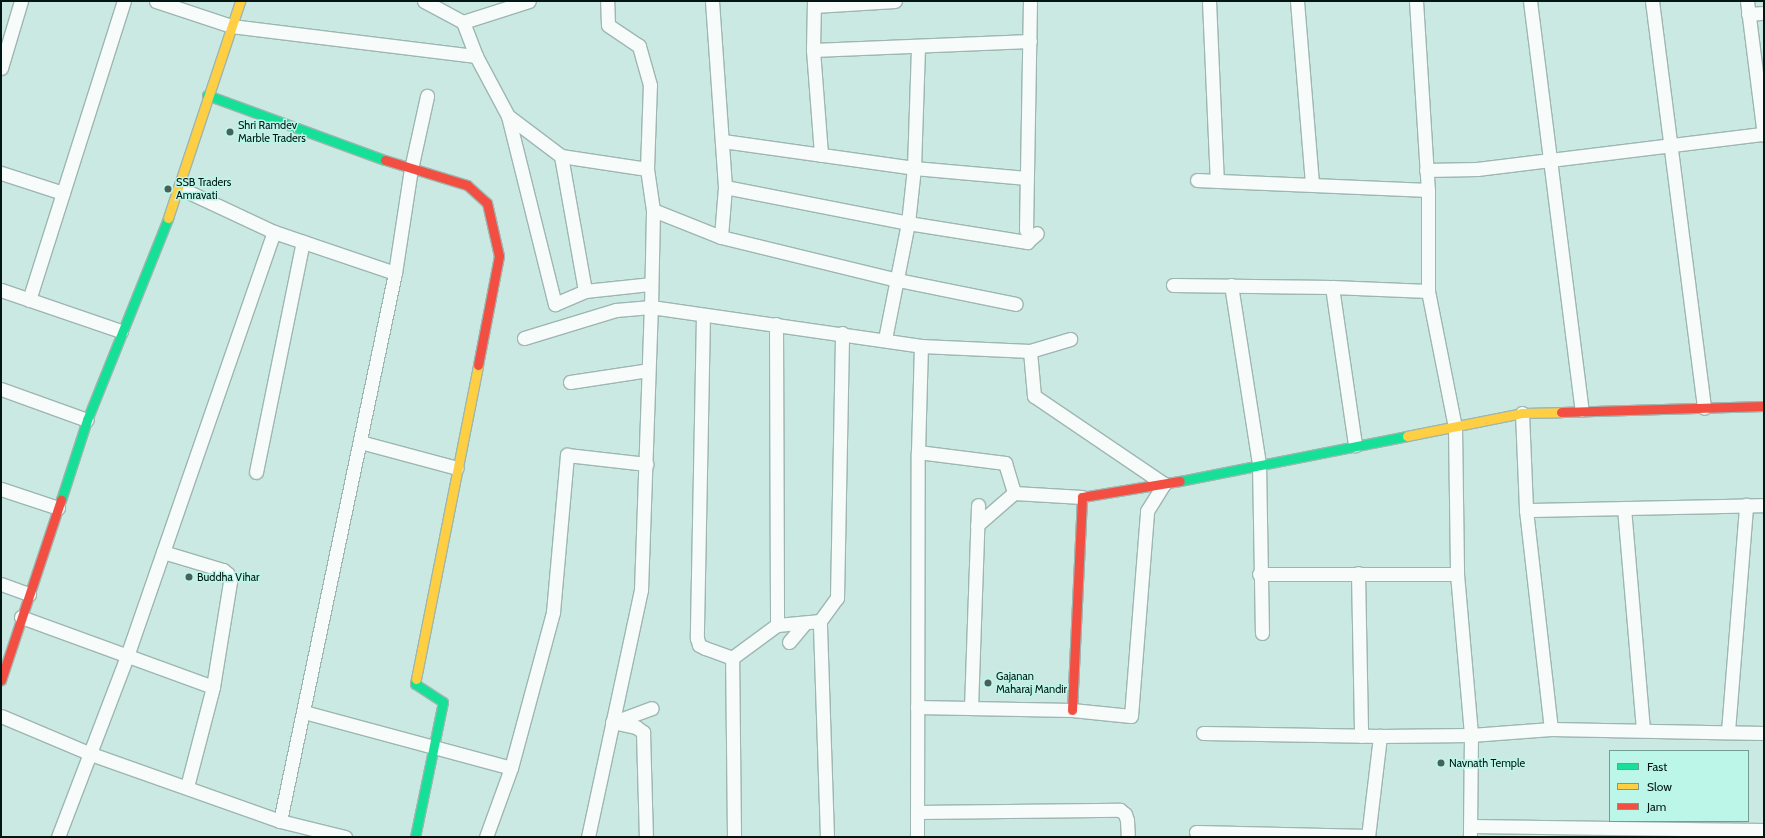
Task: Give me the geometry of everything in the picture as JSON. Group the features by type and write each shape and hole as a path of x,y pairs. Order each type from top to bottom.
{"street":[{"path":"1,68 21,1"},
{"path":"29,300 124,1"},
{"path":"156,1 231,26 476,56"},
{"path":"1,680 87,420 121,331 180,188 207,95 240,1"},
{"path":"424,1 437,4 463,22 476,56 508,116 555,304 586,290 650,284"},
{"path":"463,22 530,1"},
{"path":"588,837 641,590 651,307 650,284 653,210 647,169 650,85 639,46 608,25 608,1"},
{"path":"712,1 726,188 721,237"},
{"path":"822,155 813,50 814,4 895,1"},
{"path":"726,188 908,223 1027,242 1031,231 1027,178 1030,1"},
{"path":"1209,1 1217,181"},
{"path":"1297,1 1312,183"},
{"path":"1416,1 1428,190 1428,291 1455,427 1457,574 1471,735 1471,832 1589,833 1764,830"},
{"path":"1530,1 1552,161 1582,410"},
{"path":"1652,1 1704,408"},
{"path":"1426,170 1477,169 1764,134 1747,7 1764,13"},
{"path":"813,50 1030,41"},
{"path":"885,339 898,280 908,223 914,168 918,46"},
{"path":"207,95 411,169 467,185 487,203 499,256 415,684 443,702 415,837"},
{"path":"280,821 395,273 411,169 428,96"},
{"path":"508,116 561,156 647,169"},
{"path":"723,141 914,168 1027,178"},
{"path":"561,156 586,290"},
{"path":"1,173 63,193"},
{"path":"1197,180 1312,183 1428,190"},
{"path":"180,188 274,232 395,273"},
{"path":"653,210 721,237 898,280 1016,304"},
{"path":"58,837 91,754 127,656 274,232"},
{"path":"256,472 303,242"},
{"path":"1173,285 1231,284 1428,291"},
{"path":"1231,284 1259,463 1259,574 1262,633"},
{"path":"1332,287 1355,445"},
{"path":"1,290 121,331"},
{"path":"524,338 616,310 651,307 885,339 921,346 1030,351 1070,340"},
{"path":"702,315 697,638 699,645 732,658"},
{"path":"776,324 777,626"},
{"path":"827,837 820,621 837,598 842,333"},
{"path":"917,837 918,452 921,346"},
{"path":"1030,351 1034,396 1170,483"},
{"path":"570,382 648,370"},
{"path":"1,389 87,420"},
{"path":"977,525 1014,493 1082,497 1170,483 1259,463 1455,427 1522,413 1582,410 1764,406"},
{"path":"1522,413 1526,510 1551,729"},
{"path":"360,442 457,468"},
{"path":"918,452 1005,463 1014,493"},
{"path":"486,837 511,768 553,612 567,455 646,464"},
{"path":"917,707 1072,710 1130,716 1147,511 1170,483"},
{"path":"1,489 58,508"},
{"path":"1072,710 1082,497"},
{"path":"971,708 978,505"},
{"path":"1728,731 1746,505"},
{"path":"1526,510 1764,505"},
{"path":"1624,508 1643,730"},
{"path":"163,552 228,574 230,582 212,687 187,787"},
{"path":"1358,573 1360,736"},
{"path":"1259,574 1457,574"},
{"path":"1,584 29,594"},
{"path":"22,617 212,687"},
{"path":"732,658 777,626 820,621"},
{"path":"789,642 805,623"},
{"path":"732,658 734,837"},
{"path":"612,722 652,708"},
{"path":"304,712 511,768"},
{"path":"1,716 91,754 280,821 344,837"},
{"path":"612,722 636,727 643,732 646,837"},
{"path":"1203,733 1360,736 1471,735 1551,729 1728,731 1764,733"},
{"path":"1196,832 1368,837 1380,736"},
{"path":"918,812 1120,810 1125,814 1127,820 1128,837"}],"traffic: fast":[{"path":"207,95 385,160"},
{"path":"61,500 87,420 168,218"},
{"path":"1180,481 1407,436"},
{"path":"415,837 443,702 415,684 416,679"}],"traffic: slow":[{"path":"168,218 240,1"},
{"path":"416,679 478,365"},
{"path":"1407,436 1522,413 1561,412"}],"traffic: jam":[{"path":"385,160 467,185 487,203 499,256 478,365"},
{"path":"1561,412 1764,406"},
{"path":"1072,710 1082,497 1180,481"},
{"path":"1,680 61,500"}],"place":[{"name":"Shri Ramdev Marble Traders","path":"230,132"},
{"name":"SSB Traders Amravati","path":"168,189"},
{"name":"Buddha Vihar","path":"189,577"},
{"name":"Gajanan Maharaj Mandir","path":"988,683"},
{"name":"Navnath Temple","path":"1441,763"}]}
